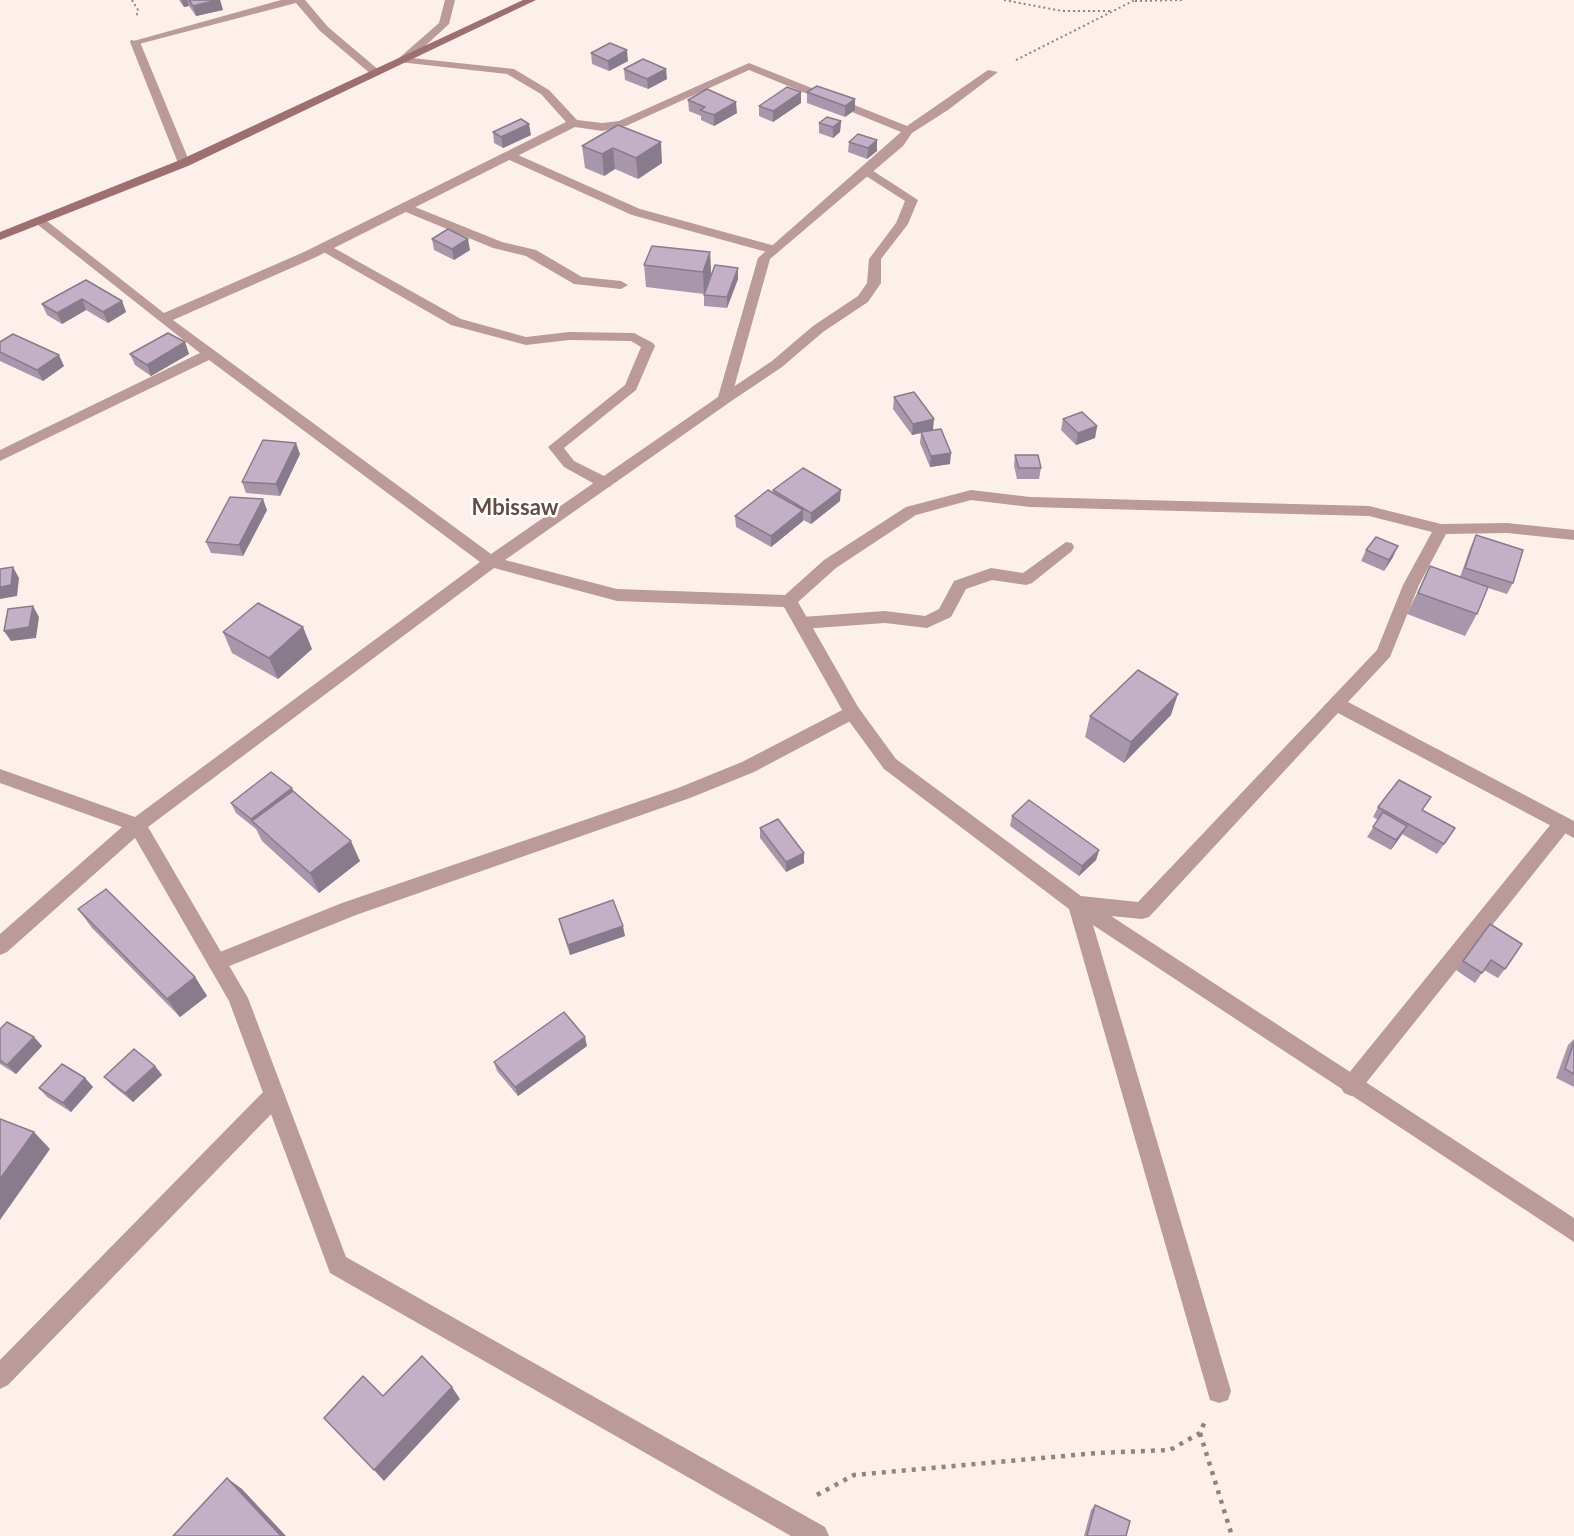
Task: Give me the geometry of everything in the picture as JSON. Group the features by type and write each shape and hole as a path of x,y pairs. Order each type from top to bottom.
{"street":[{"path":"184,164 135,42 293,0"},
{"path":"299,0 324,29 376,73"},
{"path":"404,60 444,24 450,0"},
{"path":"0,236 184,164 531,0"},
{"path":"404,60 510,71 545,92 573,123"},
{"path":"163,320 325,247 573,123 602,127 622,124 749,66 908,131"},
{"path":"725,399 764,258 899,143 908,131 944,108 992,72"},
{"path":"509,155 636,212 774,250"},
{"path":"0,946 137,825 491,562 777,364 818,329 863,299 874,283 875,258 902,224 912,200 867,171"},
{"path":"405,207 498,245 531,253 579,281 621,285"},
{"path":"39,221 163,320 212,353 491,562 617,595 789,602 830,564 911,511 971,495 1030,502 1369,511 1441,529 1507,528 1574,535"},
{"path":"325,247 456,322 526,341 569,336 634,337 648,346 631,387 555,447 568,464 605,483"},
{"path":"0,456 212,353"},
{"path":"1077,904 1142,911 1383,653 1411,585 1441,529"},
{"path":"802,623 885,617 927,622 945,613 960,585 991,574 1026,579 1066,547"},
{"path":"789,602 852,712 890,764 1077,904 1574,1231"},
{"path":"1336,704 1568,827 1351,1086"},
{"path":"218,962 349,909 684,793 748,768 852,712"},
{"path":"0,776 137,825 238,998 338,1265 784,1525 816,1536"},
{"path":"1077,904 1220,1391"},
{"path":"0,1377 274,1096"}],"path":[{"path":"1004,0 1062,11 1113,11"},
{"path":"992,72 1135,0 1158,3 1183,0"},
{"path":"784,1525 854,1475 1170,1450 1200,1433 1220,1391"},
{"path":"1200,1433 1232,1536"}],"building":[{"path":"189,0 217,0 193,6"},
{"path":"610,43 627,50 608,61 591,53"},
{"path":"643,59 666,69 647,79 624,69"},
{"path":"817,86 855,99 845,106 807,92"},
{"path":"787,87 801,92 773,111 759,106"},
{"path":"707,89 736,102 714,115 700,110 705,107 688,100"},
{"path":"827,117 841,121 833,127 819,123"},
{"path":"521,119 529,124 501,137 493,132"},
{"path":"618,125 661,142 636,158 613,148 602,154 582,146"},
{"path":"858,134 877,140 868,148 849,142"},
{"path":"448,229 468,239 452,249 432,239"},
{"path":"652,246 710,252 703,272 644,265"},
{"path":"715,265 738,268 727,297 704,295"},
{"path":"86,280 122,301 103,312 82,299 57,313 42,304"},
{"path":"168,333 185,342 147,365 130,354"},
{"path":"13,334 59,355 37,370 0,352 0,342"},
{"path":"914,392 934,419 913,424 894,397"},
{"path":"1082,412 1097,426 1078,433 1063,419"},
{"path":"941,429 951,453 931,456 921,432"},
{"path":"263,440 296,443 276,484 242,482"},
{"path":"1015,455 1038,455 1041,468 1019,468"},
{"path":"803,468 841,490 811,513 773,490"},
{"path":"768,490 803,510 771,536 735,516"},
{"path":"230,497 263,499 239,545 206,542"},
{"path":"1476,535 1523,550 1513,583 1465,568"},
{"path":"1376,537 1398,546 1389,560 1366,550"},
{"path":"1430,566 1488,587 1477,614 1418,593"},
{"path":"13,567 11,585 0,587 0,569"},
{"path":"258,603 303,627 269,658 223,632"},
{"path":"33,606 29,627 4,631 8,609"},
{"path":"1138,670 1178,694 1131,742 1090,716"},
{"path":"271,772 292,788 251,819 231,803"},
{"path":"1399,780 1431,797 1422,810 1455,828 1444,844 1378,807"},
{"path":"293,791 351,841 310,873 252,821"},
{"path":"1029,800 1099,850 1082,866 1012,816"},
{"path":"1383,812 1407,826 1396,840 1373,827"},
{"path":"778,819 804,853 786,862 760,828"},
{"path":"106,889 195,977 167,999 78,909"},
{"path":"613,900 623,926 568,945 559,919"},
{"path":"1490,924 1522,944 1505,969 1491,960 1482,973 1463,961"},
{"path":"564,1012 585,1037 515,1087 494,1062"},
{"path":"7,1022 34,1037 7,1065 0,1060 0,1029"},
{"path":"1574,1042 1574,1074 1565,1069"},
{"path":"134,1049 155,1066 125,1093 104,1077"},
{"path":"62,1064 85,1078 63,1103 39,1088"},
{"path":"0,1119 34,1132 0,1179"},
{"path":"422,1356 452,1387 374,1470 324,1418 363,1376 383,1396"},
{"path":"227,1478 281,1536 173,1536"},
{"path":"1095,1505 1130,1521 1126,1536 1087,1536"}],"district":[{"name":"Mbissaw","path":"515,508"}]}
